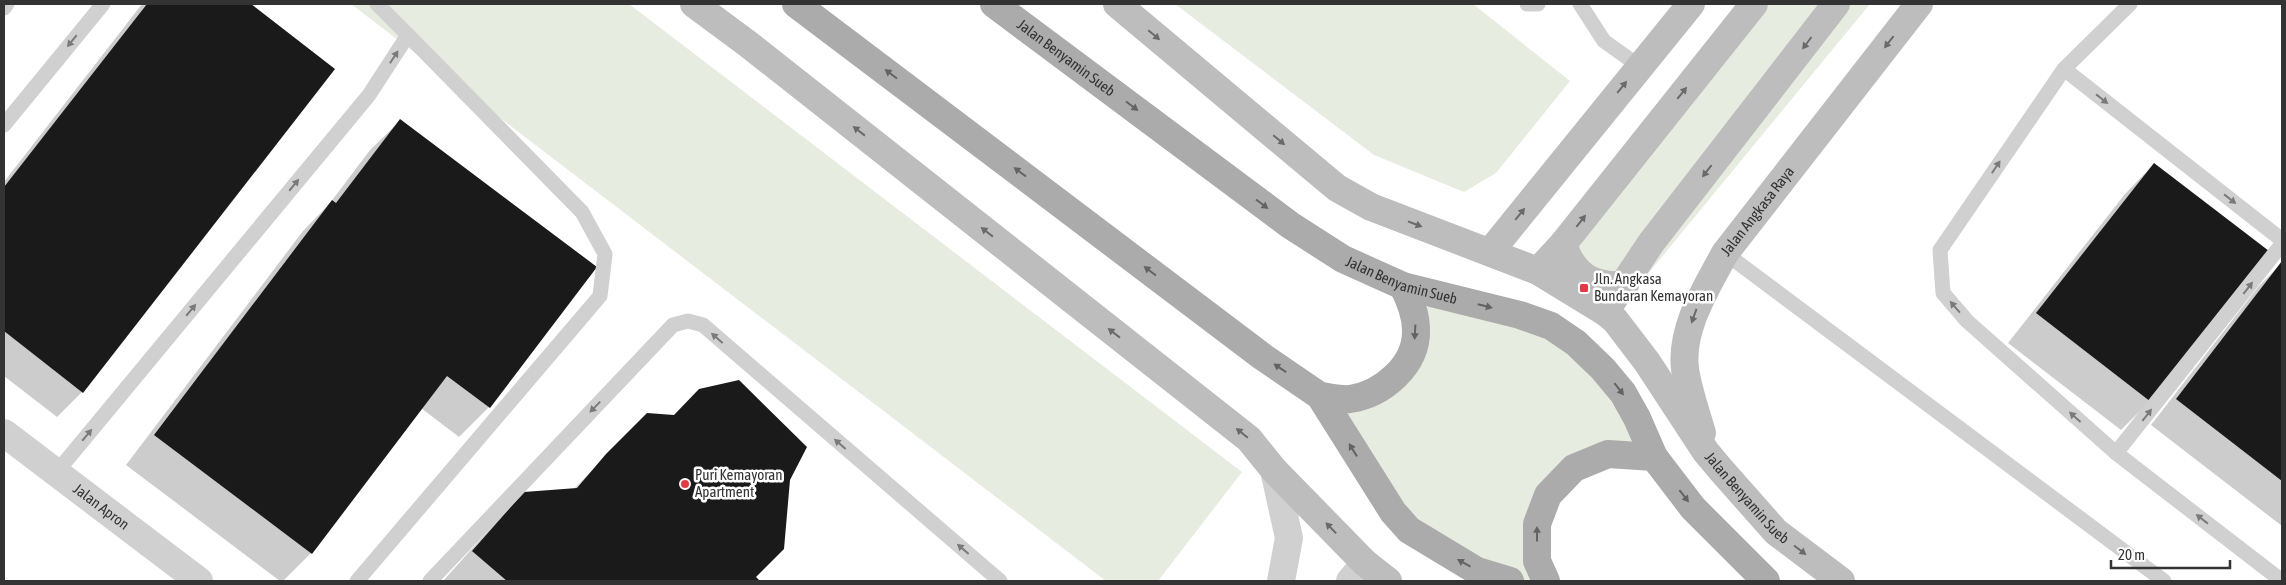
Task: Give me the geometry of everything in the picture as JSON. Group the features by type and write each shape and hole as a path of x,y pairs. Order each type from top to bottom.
{"main road":[{"path":"694,4 755,49 1249,439 1357,572 1388,581"},
{"path":"796,4 1263,357 1320,396 1393,512 1409,530 1477,570 1510,581"},
{"name":"Jalan Benyamin Sueb","path":"994,4 1290,225 1343,259 1403,286 1520,315 1551,326 1576,343 1603,369 1623,393 1637,418 1654,457 1693,508 1766,581"},
{"name":"Jalan Benyamin Sueb","path":"1117,4 1336,188 1372,207 1538,271 1615,320 1647,362 1706,452 1776,532 1841,581"},
{"path":"1490,252 1638,66 1691,4"},
{"path":"1538,271 1563,244 1754,4"},
{"path":"1604,312 1625,284 1651,243 1836,4"},
{"name":"Jalan Angkasa Raya","path":"1706,452 1685,368 1688,335 1701,298 1725,253 1919,4"},
{"path":"1563,244 1572,264 1580,273 1601,284 1625,284"},
{"path":"1320,396 1348,400 1371,394 1398,375 1412,350 1416,331 1413,308 1403,286"},
{"path":"1546,581 1537,562 1537,524 1548,495 1574,468 1608,454 1654,457"}],"street":[{"name":"Jalan Apron","path":"4,433 199,581"},
{"path":"1274,470 1289,538 1280,581"}],"lane":[{"path":"4,8 7,4"},
{"path":"4,125 103,4"},
{"path":"357,581 600,296 605,254 582,212 378,4"},
{"path":"1527,4 1538,4"},
{"path":"1580,4 1604,41 1638,66"},
{"path":"2130,4 2064,69 1940,250 1943,293 1967,320 2116,453 2282,581"},
{"path":"56,473 369,95 408,34"},
{"path":"2064,69 2282,240"},
{"path":"2116,453 2282,244"},
{"path":"1725,253 2164,581"},
{"path":"430,581 673,325 688,321 703,325 1000,581"}],"shaded area":[{"path":"351,4 629,4 1242,472 1158,581 1106,581"},
{"path":"1175,4 1473,4 1570,81 1496,173 1464,192 1374,155"},
{"path":"1754,4 1870,4 1633,292 1549,260"},
{"path":"1403,286 1576,343 1654,457 1608,454 1548,495 1549,581 1510,581 1409,530 1320,396 1348,399 1412,351"}],"building":[{"path":"147,4 251,4 335,69 83,393 4,331 4,187"},
{"path":"400,119 597,267 490,408 447,376 312,554 154,435 332,200 336,203"},
{"path":"2154,163 2269,251 2151,402 2036,313"},
{"path":"2282,261 2282,481 2176,399"},
{"name":"Puri Kemayoran Apartment","path":"739,380 807,447 790,480 784,549 756,577 760,581 507,581 472,551 524,492 577,488 606,454 647,413 674,415 699,389"}],"place":[{"name":"Jln. Angkasa Bundaran Kemayoran","path":"1584,288"},
{"name":"Puri Kemayoran Apartment","path":"685,484"}]}
